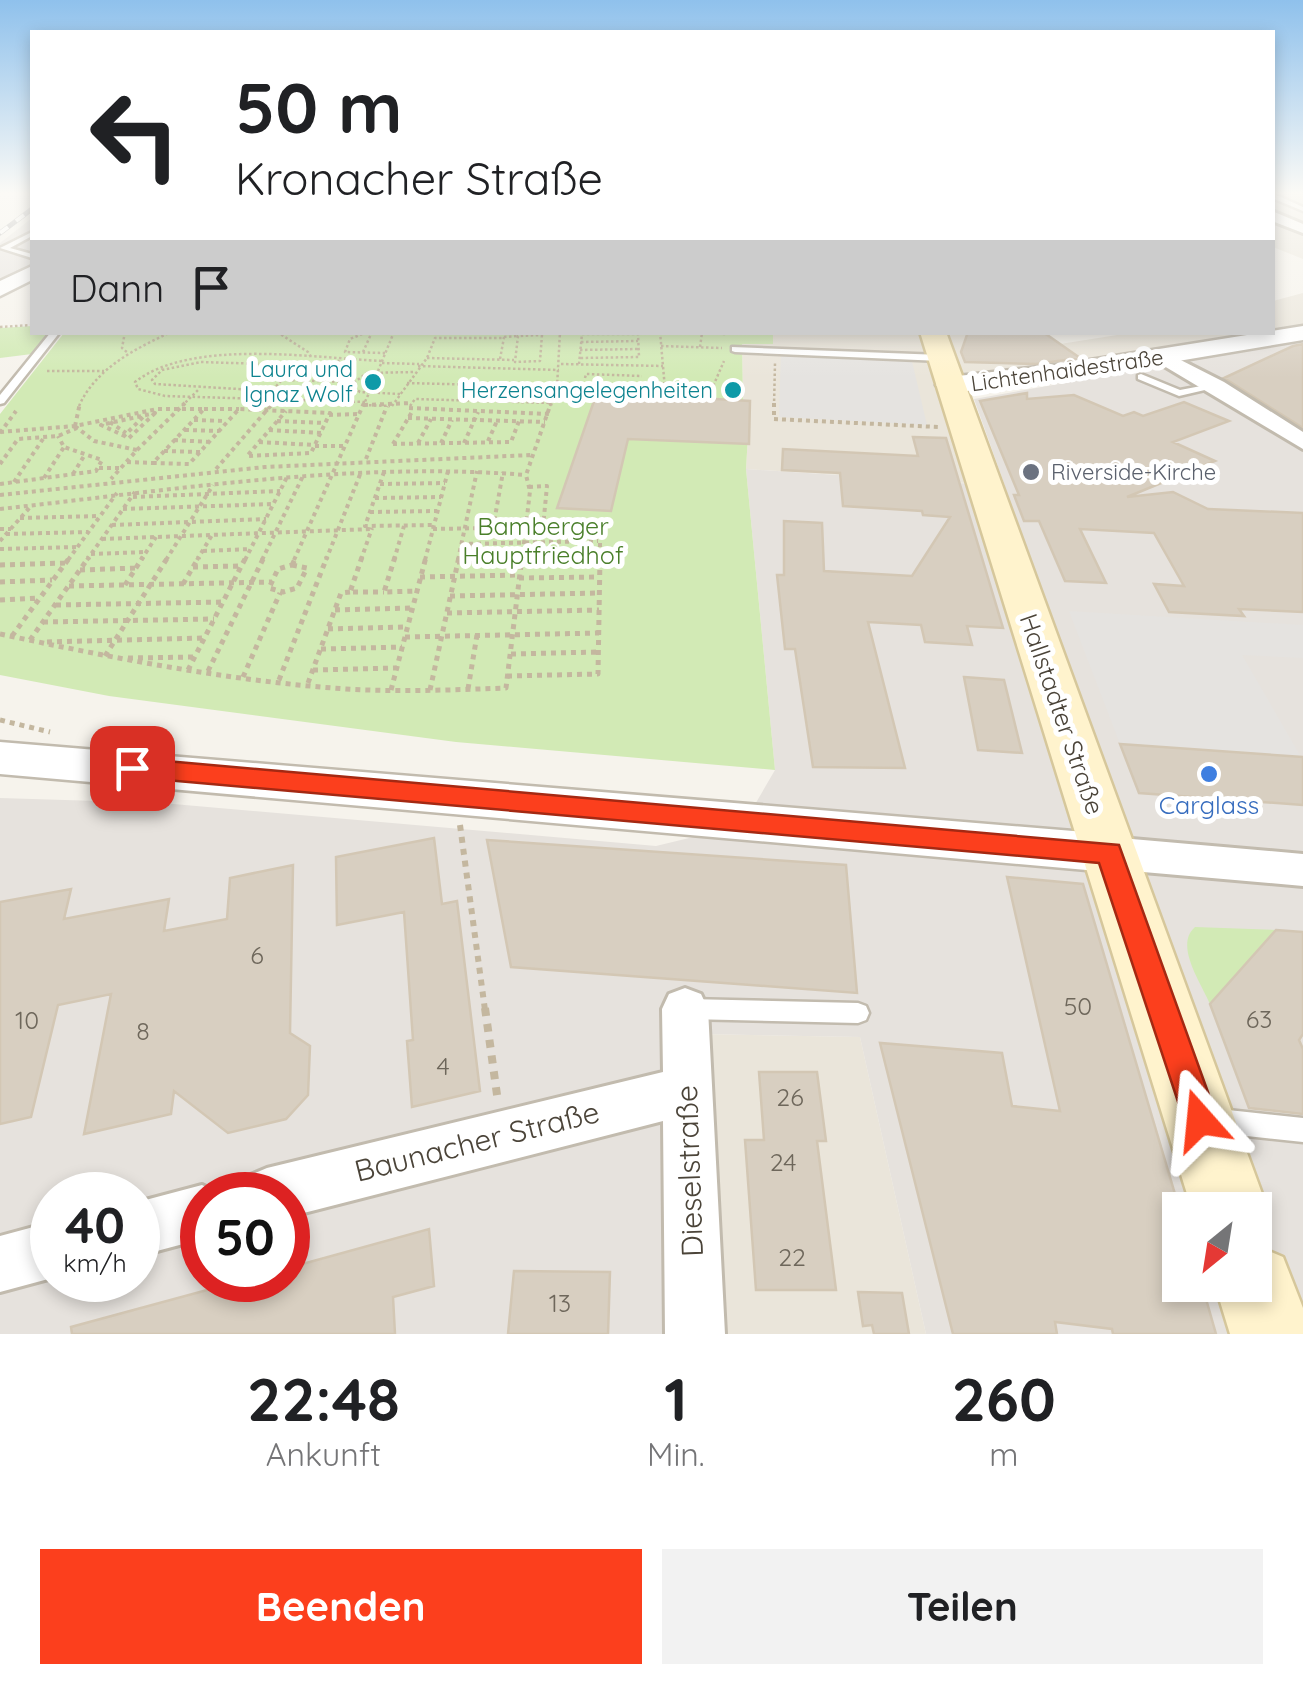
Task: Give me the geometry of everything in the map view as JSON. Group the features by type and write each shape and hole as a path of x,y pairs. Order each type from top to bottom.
{"main road":[{"name":"Hallstadter Straße","path":"947,376 1224,1192"},
{"path":"1261,1302 1271,1334"}],"street":[{"path":"4,285 30,273"},
{"name":"Lichtenhaidestraße","path":"947,376 982,384 1303,333"},
{"path":"1161,356 1217,386 1303,442"},
{"path":"0,758 1303,870"},
{"name":"Dieselstraße","path":"685,1009 696,1334"},
{"name":"Baunacher Straße","path":"310,1184 688,1090"},
{"path":"0,1264 30,1256"}],"lane":[{"path":"0,401 54,335"},
{"path":"735,348 890,356 947,376"},
{"path":"1140,378 1179,393 1217,386"},
{"path":"685,1009 858,1013"},
{"path":"1200,1120 1303,1130"}],"path":[{"path":"0,327 30,325"},
{"path":"124,335 122,348 128,353"},
{"path":"76,427 77,408 106,371 128,353 165,335"},
{"path":"281,335 312,359"},
{"path":"362,335 350,340 345,352 386,353"},
{"path":"363,352 369,335"},
{"path":"378,371 393,335"},
{"path":"366,458 389,406 427,358 436,338 542,335 540,361 427,358"},
{"path":"0,634 116,658 243,677 391,690 506,688 526,527 526,476 530,455 557,387 560,335"},
{"path":"580,361 582,335"},
{"path":"608,335 609,365"},
{"path":"549,414 165,396 138,389 135,382 140,374 176,360 226,357 540,370 580,361 640,357 638,335"},
{"path":"660,335 666,390"},
{"path":"700,347 702,335"},
{"path":"498,368 504,336"},
{"path":"515,360 518,336"},
{"path":"581,342 639,341"},
{"path":"407,383 711,391 729,348 661,346"},
{"path":"580,350 639,349"},
{"path":"776,350 774,419 947,376"},
{"path":"220,363 226,357"},
{"path":"323,381 339,360"},
{"path":"580,361 663,366"},
{"path":"140,374 154,374 188,363 295,365 272,391 163,387 155,384 154,374"},
{"path":"589,364 586,376 642,376"},
{"path":"509,377 512,369"},
{"path":"524,377 527,369"},
{"path":"537,378 540,370"},
{"path":"47,371 106,371"},
{"path":"282,380 352,382 378,371 414,372"},
{"path":"352,382 354,389 368,393 400,394"},
{"path":"110,480 199,389"},
{"path":"292,565 368,393"},
{"path":"519,422 511,442 394,444 415,399 552,403"},
{"path":"215,470 276,400"},
{"path":"0,432 76,427 179,408 360,414"},
{"path":"181,473 239,409"},
{"path":"153,463 204,410"},
{"path":"247,456 286,411"},
{"path":"464,443 478,412"},
{"path":"156,413 130,438 101,425 127,416 145,415 156,413"},
{"path":"125,435 145,415"},
{"path":"229,455 311,453 329,415"},
{"path":"408,418 545,422"},
{"path":"417,444 430,419"},
{"path":"194,420 228,421"},
{"path":"441,443 452,420"},
{"path":"278,421 325,423"},
{"path":"488,442 497,421"},
{"path":"110,422 125,435"},
{"path":"0,464 18,439 58,436 76,427"},
{"path":"76,427 94,441 137,450"},
{"path":"184,430 219,431"},
{"path":"269,430 321,433"},
{"path":"58,436 64,447 102,460 98,468"},
{"path":"14,482 45,437"},
{"path":"174,440 210,442"},
{"path":"259,442 345,446"},
{"path":"44,478 64,447"},
{"path":"164,451 200,452"},
{"path":"0,494 339,459 530,455"},
{"path":"73,474 84,456"},
{"path":"127,462 190,464"},
{"path":"0,484 98,468 121,468"},
{"path":"391,690 448,471"},
{"path":"33,641 133,494 333,473 477,471 526,476"},
{"path":"430,690 477,471"},
{"path":"278,680 361,472"},
{"path":"372,527 364,526 384,472"},
{"path":"493,528 503,472"},
{"path":"207,672 304,476"},
{"path":"188,670 287,478"},
{"path":"380,484 445,483"},
{"path":"105,656 214,484"},
{"path":"529,487 547,486 543,527"},
{"path":"0,509 117,494 280,491"},
{"path":"12,636 117,494"},
{"path":"375,498 441,497"},
{"path":"123,509 273,504"},
{"path":"0,542 31,505"},
{"path":"370,512 438,510"},
{"path":"20,518 100,516"},
{"path":"112,525 266,519"},
{"path":"102,539 404,526 600,526 598,674 508,676"},
{"path":"384,592 404,526"},
{"path":"350,592 372,527"},
{"path":"0,530 88,532"},
{"path":"183,584 212,535"},
{"path":"124,585 156,537"},
{"path":"461,544 600,541"},
{"path":"0,550 77,547"},
{"path":"203,550 250,549"},
{"path":"91,554 146,552"},
{"path":"458,562 599,559"},
{"path":"0,565 66,563"},
{"path":"292,565 307,568 298,588 280,593 269,588 278,568 292,565"},
{"path":"193,567 242,566"},
{"path":"80,570 136,568"},
{"path":"420,576 599,577"},
{"path":"0,582 53,580"},
{"path":"68,586 272,582"},
{"path":"308,683 340,593 417,591"},
{"path":"243,677 280,593"},
{"path":"450,596 599,593"},
{"path":"0,600 40,598"},
{"path":"55,605 223,602"},
{"path":"335,610 412,608"},
{"path":"447,613 599,610"},
{"path":"43,622 214,619"},
{"path":"328,628 407,627"},
{"path":"405,637 599,633"},
{"path":"468,689 477,635"},
{"path":"33,641 204,638"},
{"path":"321,649 402,647"},
{"path":"510,654 598,652"},
{"path":"116,658 194,657"},
{"path":"313,670 397,668"},
{"path":"456,795 503,1134"}],"shaded area":[{"path":"0,253 30,253 30,276 16,285 0,283"},
{"path":"1303,293 1303,327 1275,332 1275,300"},
{"path":"773,335 1047,335 1060,344 1117,335 1257,335 959,382 997,485 746,469 750,402 743,401 742,343 772,344"},
{"path":"1303,341 1303,1334 926,1334 860,1037 701,1034 711,1334 0,1334 0,798 162,803 656,846 743,825 775,770 746,469 1005,486 974,399"},
{"path":"781,348 910,353 927,425 779,417"},
{"path":"1069,611 1303,625 1303,658 1242,655 1301,757 1120,744"},
{"path":"700,1034 860,1037 926,1334 711,1334"}],"green space":[{"path":"30,326 30,335 48,335 32,354 0,358 0,328"},
{"name":"Bamberger Hauptfriedhof","path":"62,335 773,335 773,344 742,344 743,400 750,401 746,469 775,770 456,742 109,696 0,675 0,414"},
{"path":"1195,927 1276,930 1210,1004 1188,954 1189,935"}],"building":[{"path":"967,335 1047,335 1080,358 1036,364 965,362 961,352"},
{"path":"1303,344 1303,428 1224,378 1293,346"},
{"path":"1027,393 1027,399 1074,395 1123,416 1134,412 1143,416 1184,402 1229,421 1173,442 1215,461 1127,497 1173,492 1208,509 1303,513 1303,612 1239,609 1244,616 1169,612 1154,584 1184,586 1154,533 1080,529 1106,583 1065,581 1039,521 1024,521 1014,495 1019,495 980,401"},
{"path":"626,394 750,401 749,444 628,439 611,511 557,508 594,401 625,398"},
{"path":"913,437 946,438 1003,628 967,626 972,645 925,642 921,625 868,622 905,768 813,767 795,649 785,649 777,575 784,575 784,521 822,523 824,571 912,576 950,517 923,515 922,511 843,506 840,473 782,470 783,449 918,456"},
{"path":"964,677 1004,680 1022,753 978,750"},
{"path":"1120,744 1303,757 1303,805 1139,793"},
{"path":"434,838 442,904 457,901 480,1091 412,1107 407,1041 413,1040 404,912 337,925 336,857"},
{"path":"487,840 846,865 857,993 511,967"},
{"path":"293,865 290,1033 310,1046 308,1095 286,1119 228,1133 174,1091 171,1114 84,1134 111,994 58,1005 31,1117 0,1124 0,902 71,889 64,919 169,899 164,931 227,919 230,878"},
{"path":"1007,877 1083,884 1174,1192 1162,1192 1162,1302 1207,1302 1216,1334 1113,1334 1112,1329 1055,1322 1057,1334 953,1334 880,1043 1002,1053 1012,1106 1060,1111"},
{"path":"1276,930 1303,932 1303,1034 1299,1040 1303,1049 1303,1114 1249,1108 1210,1004"},
{"path":"759,1072 817,1072 826,1141 817,1141 836,1290 756,1290 745,1140 764,1140"},
{"path":"429,1229 434,1286 393,1297 395,1334 72,1334 71,1327 180,1297 180,1302 310,1302 310,1262"},
{"path":"514,1271 610,1272 608,1334 508,1334"},
{"path":"858,1292 902,1293 909,1334 874,1334 872,1325 863,1326"}],"place":[{"name":"Laura und Ignaz Wolf","path":"373,382"},
{"name":"Herzensangelegenheiten","path":"733,390"},
{"name":"Riverside-Kirche","path":"1031,472"},
{"name":"Carglass","path":"1209,774"}],"route":[{"path":"132,768 1109,853 1200,1120"}]}
